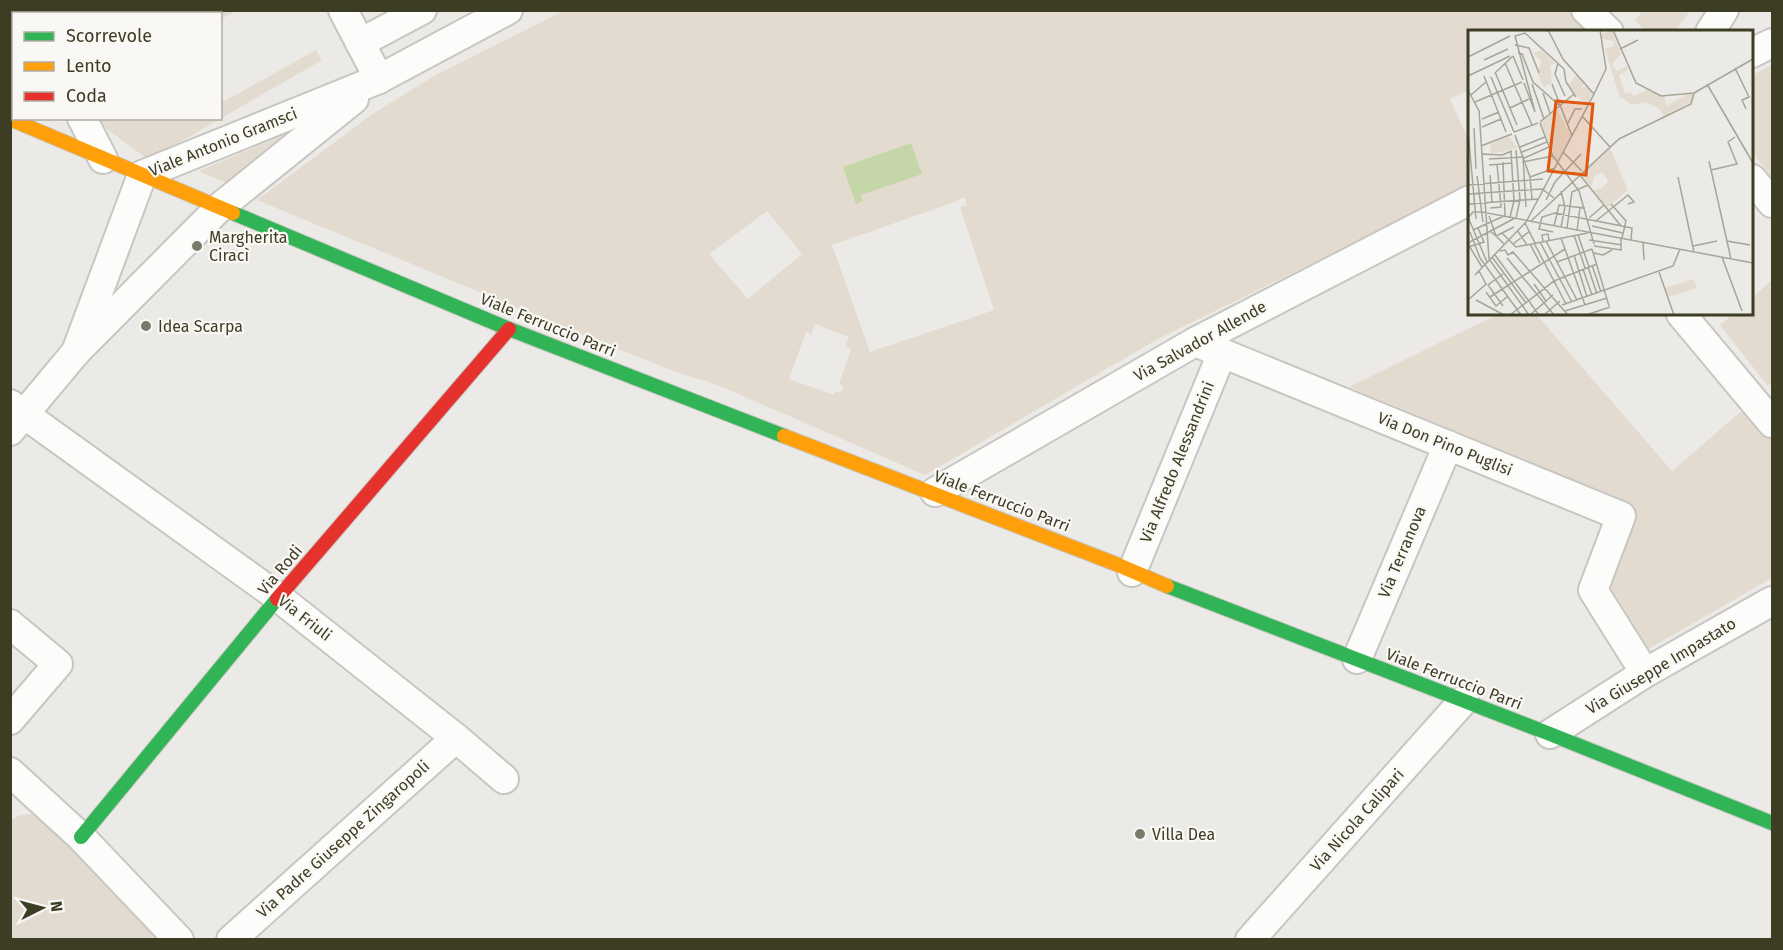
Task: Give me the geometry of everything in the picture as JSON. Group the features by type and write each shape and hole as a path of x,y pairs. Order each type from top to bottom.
{"street":[{"path":"343,10 379,79"},
{"path":"360,43 422,10"},
{"name":"Viale Antonio Gramsci","path":"76,352 142,176 379,79 508,10"},
{"path":"1586,10 1607,30"},
{"path":"1711,30 1724,10"},
{"path":"1753,53 1773,43"},
{"name":"Viale Antonio Gramsci","path":"15,417 220,207 379,79"},
{"name":"Viale Ferruccio Parri","path":"16,120 52,126 103,159 509,328 935,492 1132,572 1464,700 1773,823"},
{"path":"83,120 103,159"},
{"path":"1753,180 1773,203"},
{"name":"Via Salvador Allende","path":"935,492 1195,342 1468,201"},
{"path":"1682,315 1773,423"},
{"name":"Via Rodi","path":"81,837 278,597 509,328"},
{"name":"Via Don Pino Puglisi","path":"1195,342 1621,516 1593,590 1645,673"},
{"name":"Via Alfredo Alessandrini","path":"1132,572 1222,353"},
{"name":"Via Friuli","path":"15,417 278,597 504,778"},
{"name":"Via Terranova","path":"1357,659 1448,445"},
{"name":"Via Giuseppe Impastato","path":"1550,734 1645,673 1773,601"},
{"path":"10,624 58,664 10,720"},
{"name":"Via Nicola Calipari","path":"1250,939 1464,700"},
{"name":"Via Padre Giuseppe Zingaropoli","path":"231,939 456,738"},
{"path":"12,777 81,837 180,939"}],"shaded area":[{"path":"1569,10 1589,28 1586,30 1468,30 1468,90 1450,99 1468,139 1468,186 1156,340 925,475 715,384 679,373 588,337 257,200 374,113 434,76 563,11","holes":["965,198 967,205 960,207 994,310 870,352 832,245","767,211 802,254 748,299 709,254","815,324 849,337 845,346 851,349 839,384 844,386 841,393 836,391 834,395 789,379 806,332 811,334"]},
{"path":"1643,10 1690,10 1676,30 1645,30 1635,21"},
{"path":"237,11 222,18 222,12 61,12"},
{"path":"316,50 322,60 222,118 222,100 223,102"},
{"path":"1772,65 1772,177 1753,153 1753,74"},
{"path":"96,120 218,120 149,160"},
{"path":"298,129 227,183 199,171"},
{"path":"911,143 922,174 861,195 863,201 856,204 843,167"},
{"path":"1772,280 1772,382 1768,386 1720,325 1732,315 1753,315 1753,297"},
{"path":"1496,315 1537,315 1672,471 1745,408 1772,441 1772,578 1648,649 1607,581 1634,506 1349,387"},
{"path":"36,815 49,827 158,939 11,939 10,821 18,816"}],"traffic: fast":[{"path":"233,213 509,329 784,436"},
{"path":"1167,586 1550,734 1772,823"},
{"path":"81,837 277,599"}],"traffic: slow":[{"path":"12,120 233,213"},
{"path":"784,436 1116,564 1167,586"}],"traffic: jam":[{"path":"277,599 509,329"}],"place":[{"name":"Margherita Ciracì","path":"197,246"},
{"name":"Idea Scarpa","path":"146,326"},
{"name":"Villa Dea","path":"1140,834"}]}
